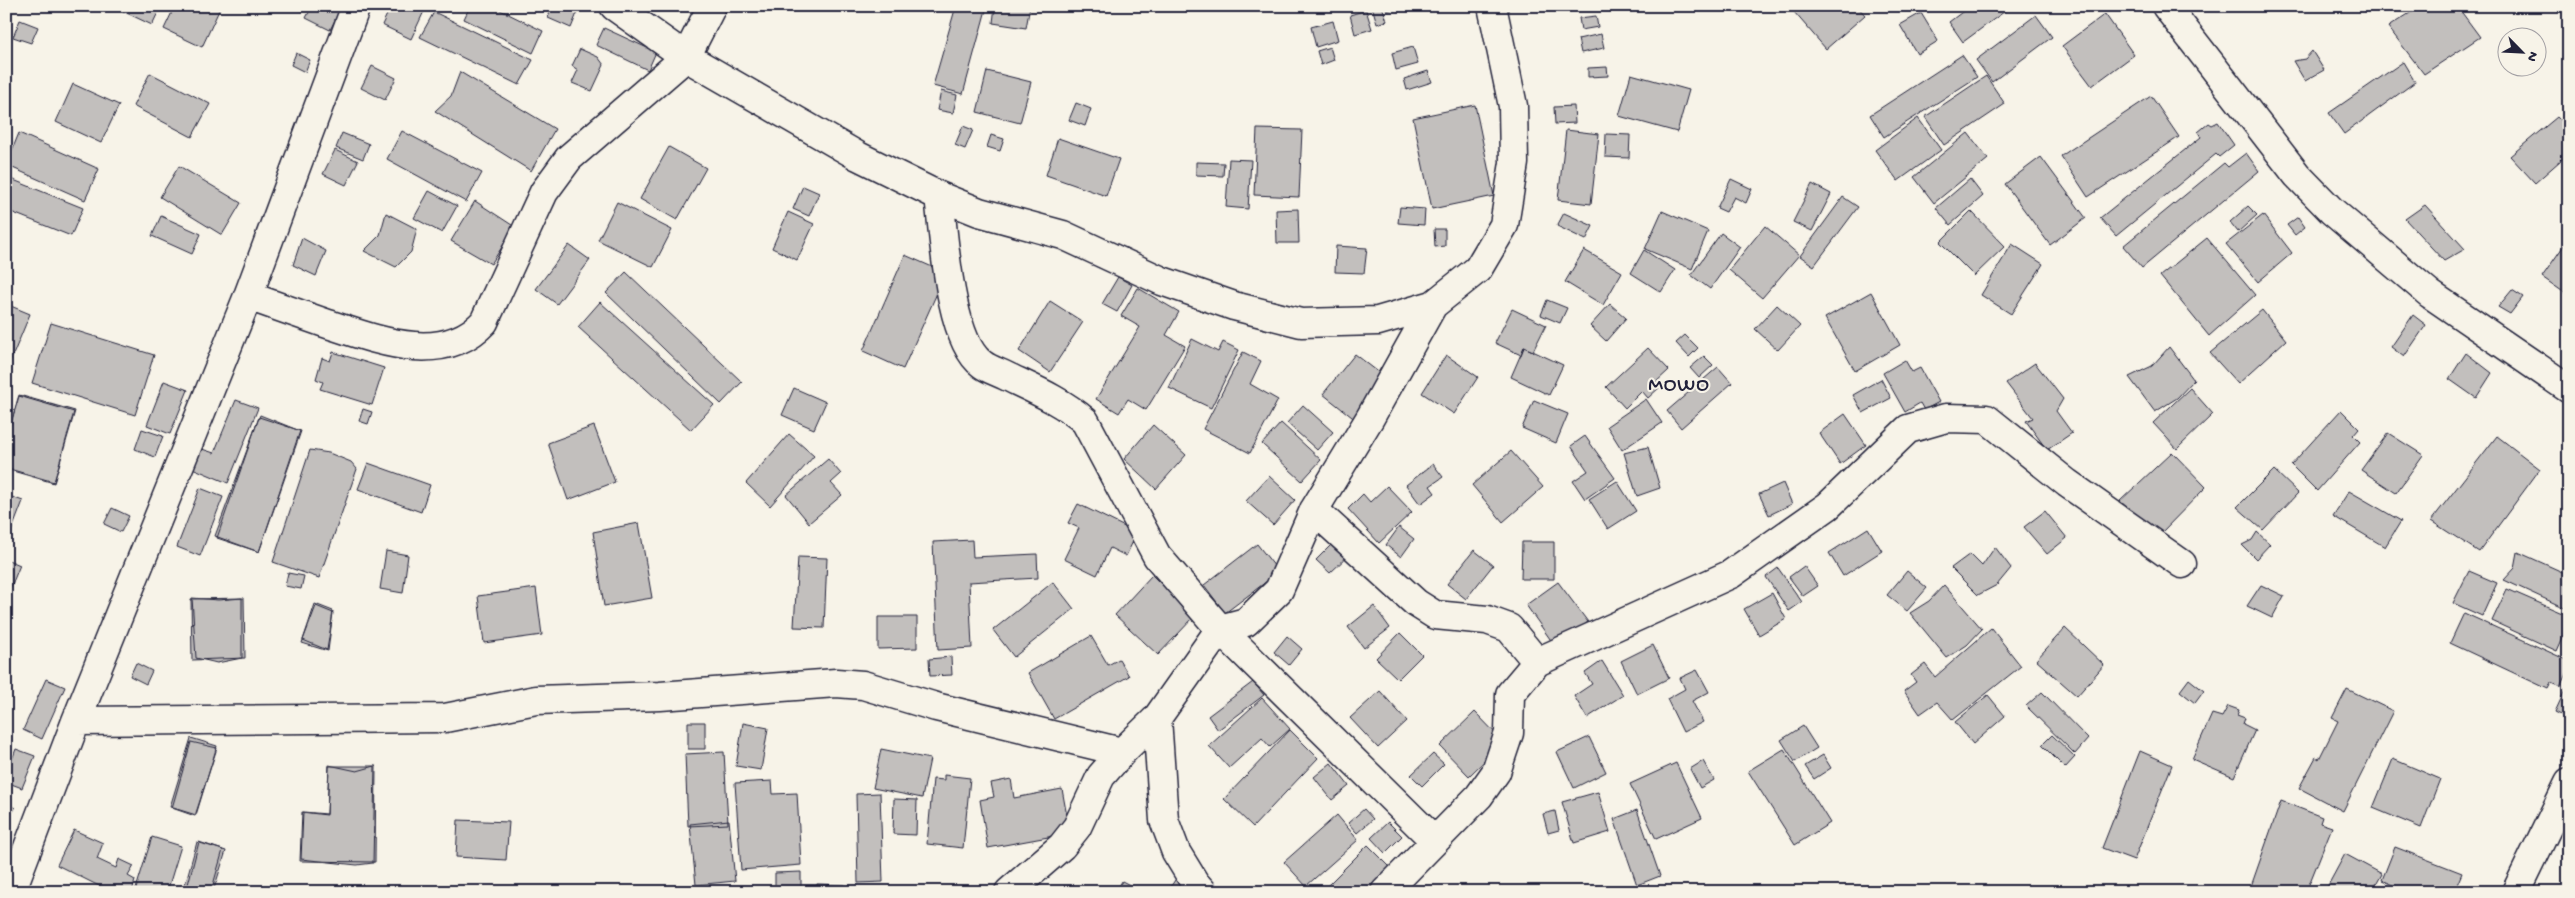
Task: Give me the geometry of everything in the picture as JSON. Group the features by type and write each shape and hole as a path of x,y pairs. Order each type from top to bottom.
{"street":[{"path":"11,892 76,721 248,296 356,6"},
{"path":"614,6 686,57 858,156 939,196 979,212 1063,235 1162,281 1207,297 1301,323 1378,321 1432,305 1478,269 1504,225 1514,163 1513,106 1492,6"},
{"path":"248,296 387,342 429,346 456,342 474,333 484,322 544,192 556,174 569,158 686,57 712,6"},
{"path":"2166,6 2297,175 2332,211 2430,294 2569,389"},
{"path":"939,196 948,272 959,327 967,348 981,364 1072,409 1086,421 1157,556 1220,629 1434,840"},
{"path":"1009,892 1062,846 1077,827 1101,776 1122,752 1157,718 1220,629 1246,622 1278,590 1314,510 1370,418 1432,305"},
{"path":"1386,892 1434,840 1479,796 1496,772 1509,733 1510,694 1537,662 1731,574 1828,506 1908,429 1946,418 1987,419 2066,482 2182,564"},
{"path":"1314,510 1416,603 1435,615 1487,620 1509,628 1537,662"},
{"path":"76,721 445,718 536,700 660,696 836,683 863,685 936,707 1122,752"},
{"path":"1157,718 1164,820 1176,852 1195,883 1204,892"},
{"path":"2516,892 2569,783"}],"building":[{"path":"112,6 161,6 152,25"},
{"path":"175,6 221,6 202,47 164,29"},
{"path":"291,6 304,6 302,11"},
{"path":"312,6 342,6 330,30 306,18"},
{"path":"391,6 426,7 411,39 382,25"},
{"path":"470,6 492,6 543,31 533,53 464,19"},
{"path":"552,6 567,6 578,11 571,28 548,18"},
{"path":"956,6 987,6 963,94 933,86"},
{"path":"995,6 1030,6 1026,28 993,23"},
{"path":"1372,6 1382,6 1387,21 1377,24"},
{"path":"1385,6 1401,6 1401,7 1387,11"},
{"path":"1550,6 1571,6 1571,7 1551,11"},
{"path":"1802,6 1857,6 1865,15 1826,49 1794,12"},
{"path":"1970,6 2012,6 1963,42 1949,22"},
{"path":"2421,6 2457,6 2480,37 2424,74 2388,27"},
{"path":"2514,6 2525,6 2518,12"},
{"path":"1366,10 1372,29 1355,34 1350,15"},
{"path":"434,12 533,60 519,85 420,37"},
{"path":"1921,13 1938,41 1917,54 1900,25"},
{"path":"2105,14 2134,55 2092,86 2062,46"},
{"path":"2036,15 2052,37 1992,82 1976,60"},
{"path":"1596,16 1598,27 1581,30 1579,18"},
{"path":"20,20 38,27 31,43 13,37"},
{"path":"1333,21 1338,40 1316,47 1311,27"},
{"path":"604,28 656,52 648,70 596,45"},
{"path":"1601,34 1604,48 1581,53 1578,39"},
{"path":"1330,47 1334,60 1321,65 1317,51"},
{"path":"1413,47 1418,64 1396,70 1392,53"},
{"path":"580,49 598,57 604,65 592,91 572,83 578,70 572,66"},
{"path":"2312,51 2324,70 2305,81 2293,61 2305,59"},
{"path":"296,53 310,60 305,72 291,65"},
{"path":"1962,55 1977,77 1884,137 1870,115"},
{"path":"2403,62 2415,82 2344,134 2329,113"},
{"path":"372,66 396,78 385,100 361,88"},
{"path":"1607,67 1608,76 1588,77 1588,68"},
{"path":"987,71 1031,82 1020,123 977,112"},
{"path":"1428,71 1432,82 1407,90 1404,79"},
{"path":"460,72 555,129 531,171 435,111 451,96"},
{"path":"150,73 210,104 192,137 133,106"},
{"path":"1631,74 1689,90 1677,132 1619,116"},
{"path":"1986,76 2005,104 1944,145 1925,117"},
{"path":"73,84 119,105 101,143 56,122"},
{"path":"941,91 957,95 953,113 937,110"},
{"path":"2151,96 2179,137 2088,197 2061,156"},
{"path":"1076,103 1091,109 1085,126 1069,120"},
{"path":"1475,105 1494,196 1432,209 1413,118"},
{"path":"1574,106 1575,123 1555,124 1554,107"},
{"path":"2557,117 2569,129 2569,153 2535,183 2510,156"},
{"path":"1918,118 1941,150 1898,181 1875,150"},
{"path":"2218,122 2234,145 2219,157 2216,154 2116,236 2100,218 2201,137 2198,132 2209,123 2212,125"},
{"path":"963,126 973,130 965,149 955,145"},
{"path":"1257,129 1302,130 1299,197 1254,195"},
{"path":"1566,130 1599,134 1591,204 1558,200"},
{"path":"402,131 482,173 466,202 387,159"},
{"path":"19,133 99,169 85,200 6,165"},
{"path":"342,133 369,144 363,159 336,148"},
{"path":"1968,133 1988,159 1934,203 1914,177"},
{"path":"1606,134 1630,135 1629,158 1605,157"},
{"path":"991,135 1004,139 1000,151 987,147"},
{"path":"1058,138 1119,159 1106,196 1046,175"},
{"path":"669,147 706,168 677,220 640,199"},
{"path":"335,150 358,161 346,185 323,174"},
{"path":"2246,153 2259,171 2142,268 2123,246 2224,163 2228,167"},
{"path":"2041,157 2086,218 2050,245 2005,184"},
{"path":"1229,159 1251,160 1248,209 1226,207"},
{"path":"1196,162 1224,163 1223,176 1196,175"},
{"path":"179,166 241,203 222,235 160,197"},
{"path":"6,177 83,208 71,236 6,210"},
{"path":"1731,179 1752,189 1746,203 1734,197 1726,212 1717,208"},
{"path":"1970,179 1983,196 1950,225 1936,208"},
{"path":"1812,184 1831,194 1812,231 1793,222"},
{"path":"803,186 819,193 809,216 793,209"},
{"path":"429,191 457,206 442,233 414,218"},
{"path":"1843,197 1858,207 1814,266 1800,256"},
{"path":"475,201 515,227 491,264 451,241"},
{"path":"617,202 672,230 653,267 598,240"},
{"path":"2425,205 2465,249 2444,261 2405,219"},
{"path":"2248,206 2257,215 2238,232 2230,222"},
{"path":"1400,207 1425,209 1424,225 1398,223"},
{"path":"1298,209 1299,243 1277,243 1276,210"},
{"path":"1662,211 1708,231 1692,269 1645,249"},
{"path":"1971,211 2005,246 1974,276 1940,242"},
{"path":"788,212 814,224 797,260 772,248"},
{"path":"386,213 417,229 411,252 396,267 364,251 380,235"},
{"path":"1564,213 1593,226 1586,240 1557,226"},
{"path":"2263,215 2292,253 2258,282 2226,244"},
{"path":"161,216 201,234 192,254 152,236"},
{"path":"2298,217 2305,227 2295,235 2287,225"},
{"path":"1765,226 1799,255 1762,298 1729,270"},
{"path":"1434,229 1445,229 1445,246 1435,247"},
{"path":"1721,233 1740,247 1710,289 1691,275"},
{"path":"302,238 326,251 316,276 293,265"},
{"path":"2207,238 2255,295 2209,336 2160,276"},
{"path":"2569,238 2569,296 2542,277"},
{"path":"2012,244 2043,264 2011,314 1981,295"},
{"path":"569,245 590,260 557,304 536,289"},
{"path":"1336,246 1367,248 1364,273 1335,272"},
{"path":"1584,250 1622,272 1603,305 1565,282"},
{"path":"1644,250 1675,270 1661,292 1631,273"},
{"path":"905,255 946,273 903,369 863,351"},
{"path":"626,272 742,382 721,404 606,293"},
{"path":"1118,277 1132,285 1117,312 1102,304"},
{"path":"1138,288 1179,312 1166,335 1185,346 1146,410 1128,399 1119,413 1096,399 1140,327 1121,316"},
{"path":"2512,290 2523,297 2510,314 2498,307"},
{"path":"1871,292 1900,345 1855,371 1825,318"},
{"path":"1547,300 1567,308 1560,323 1541,315"},
{"path":"1050,301 1083,322 1050,372 1019,351"},
{"path":"600,302 714,405 691,430 578,327"},
{"path":"6,304 30,314 8,367 6,367"},
{"path":"1610,304 1626,318 1606,341 1590,326"},
{"path":"1777,305 1800,326 1778,350 1755,329"},
{"path":"1512,309 1546,325 1533,351 1524,347 1521,355 1495,343"},
{"path":"2262,310 2286,340 2238,384 2210,353"},
{"path":"2413,315 2426,325 2404,357 2391,347"},
{"path":"51,323 154,355 135,415 32,383"},
{"path":"1685,335 1698,348 1689,357 1676,343"},
{"path":"1192,339 1218,352 1223,342 1239,350 1211,408 1169,388"},
{"path":"1524,347 1563,365 1549,395 1511,377"},
{"path":"2169,347 2194,380 2177,398 2155,412 2129,377 2152,366"},
{"path":"1648,348 1669,370 1655,383 1660,387 1648,398 1642,391 1625,408 1606,387"},
{"path":"333,352 384,368 372,405 320,389 323,382 316,379 322,358 330,361"},
{"path":"1243,352 1261,361 1250,384 1278,400 1250,453 1203,429"},
{"path":"2466,353 2492,373 2476,398 2449,379"},
{"path":"1355,354 1390,381 1357,421 1323,394"},
{"path":"1446,355 1478,377 1454,414 1422,393"},
{"path":"1704,356 1713,365 1699,378 1690,368"},
{"path":"1905,360 1912,372 1920,368 1939,402 1924,410 1920,403 1905,412 1883,373"},
{"path":"2035,363 2063,399 2056,411 2072,433 2047,450 2026,421 2033,418 2006,383"},
{"path":"1718,367 1732,383 1681,428 1667,411"},
{"path":"1881,379 1891,398 1863,413 1853,395"},
{"path":"164,381 188,390 170,434 147,425"},
{"path":"6,386 11,388 6,400"},
{"path":"6,387 11,389 6,400"},
{"path":"794,388 826,402 814,429 782,415"},
{"path":"2190,388 2213,414 2177,449 2153,423"},
{"path":"19,395 75,411 54,483 6,469 6,439"},
{"path":"19,396 74,412 54,482 6,468 6,440"},
{"path":"1646,399 1662,423 1622,450 1607,426"},
{"path":"236,400 258,408 228,483 190,467 199,448 214,453"},
{"path":"1534,400 1568,414 1556,443 1522,428"},
{"path":"1303,405 1333,432 1317,450 1287,423"},
{"path":"363,409 372,412 368,424 359,421"},
{"path":"2341,410 2359,428 2353,435 2360,442 2317,491 2291,465"},
{"path":"1845,414 1866,445 1840,464 1819,433"},
{"path":"260,415 300,431 259,552 215,536"},
{"path":"259,417 301,431 259,552 217,538"},
{"path":"1281,423 1321,460 1302,481 1262,444"},
{"path":"1153,425 1186,455 1156,489 1124,459"},
{"path":"594,426 615,482 568,500 548,443"},
{"path":"142,429 163,436 155,457 135,449"},
{"path":"2388,433 2423,455 2396,493 2361,470"},
{"path":"789,434 814,456 770,506 746,483"},
{"path":"1585,436 1615,478 1585,499 1573,481 1588,471 1571,446"},
{"path":"2497,436 2540,469 2479,552 2431,521"},
{"path":"1648,447 1660,488 1637,496 1624,453"},
{"path":"310,450 329,453 351,462 357,469 319,578 273,562"},
{"path":"1511,451 1543,487 1503,522 1472,485"},
{"path":"2172,452 2206,487 2158,536 2120,501"},
{"path":"828,459 841,474 831,483 842,495 809,523 786,495"},
{"path":"368,463 430,485 421,512 358,489"},
{"path":"1433,464 1443,477 1430,486 1435,493 1420,504 1406,485"},
{"path":"2274,470 2298,493 2263,530 2237,507"},
{"path":"1269,476 1295,500 1273,525 1246,501"},
{"path":"1617,481 1636,511 1608,529 1589,499"},
{"path":"1783,483 1792,504 1769,515 1759,494"},
{"path":"1387,486 1412,512 1379,543 1348,509 1363,494 1370,502"},
{"path":"200,488 223,497 200,556 177,547"},
{"path":"2349,491 2401,521 2385,547 2333,516"},
{"path":"6,495 23,501 6,545"},
{"path":"1078,504 1137,533 1126,556 1110,548 1097,575 1064,559 1079,528 1068,523"},
{"path":"112,508 129,516 121,532 104,524"},
{"path":"2045,511 2067,538 2047,554 2024,527"},
{"path":"639,523 652,598 604,606 593,532"},
{"path":"1399,527 1414,539 1401,557 1386,545"},
{"path":"1868,528 1882,551 1843,576 1829,553"},
{"path":"2257,532 2270,544 2256,559 2242,545 2252,540"},
{"path":"972,540 973,557 1037,554 1038,578 969,582 972,648 938,650 933,542"},
{"path":"1336,540 1350,554 1330,573 1316,560"},
{"path":"1522,542 1554,542 1554,579 1521,579"},
{"path":"1257,544 1279,572 1225,613 1204,585"},
{"path":"1995,547 2011,568 1997,585 1978,595 1951,568 1970,554 1982,566"},
{"path":"1474,550 1493,565 1466,599 1447,584"},
{"path":"386,551 408,555 403,593 380,589"},
{"path":"2518,552 2569,575 2569,610 2504,580 2515,568"},
{"path":"798,557 827,558 824,628 794,627"},
{"path":"6,559 20,565 6,599"},
{"path":"1804,566 1818,586 1803,596 1789,577"},
{"path":"1778,568 1802,602 1789,611 1766,577"},
{"path":"1907,571 1927,588 1907,611 1887,595"},
{"path":"2469,571 2497,583 2482,616 2453,603"},
{"path":"288,573 304,576 301,589 285,586"},
{"path":"1152,575 1194,617 1158,655 1115,615"},
{"path":"1053,582 1074,609 1014,657 993,630"},
{"path":"1558,582 1588,622 1555,646 1526,605"},
{"path":"1944,585 1982,629 1967,645 1947,658 1910,613 1929,601"},
{"path":"2261,585 2284,596 2272,618 2247,606"},
{"path":"536,588 542,635 484,643 478,596"},
{"path":"2507,589 2569,616 2569,624 2557,651 2492,621"},
{"path":"1772,593 1786,619 1759,635 1744,609"},
{"path":"192,598 218,600 242,598 242,658 217,663 196,658"},
{"path":"244,598 245,658 192,660 191,599"},
{"path":"315,604 333,611 328,651 302,643"},
{"path":"316,606 333,613 327,650 303,640"},
{"path":"1374,606 1390,628 1364,648 1348,627"},
{"path":"2464,613 2569,661 2569,667 2560,687 2551,683 2548,689 2450,643"},
{"path":"878,617 917,617 917,648 878,649"},
{"path":"1991,628 2021,666 1953,720 1937,702 1920,714 1904,691 1916,682 1911,675 1925,664 1935,677"},
{"path":"2065,628 2104,665 2077,696 2036,660"},
{"path":"1400,633 1422,655 1398,679 1376,658"},
{"path":"1091,636 1108,665 1119,659 1129,676 1054,719 1028,673"},
{"path":"1287,636 1302,649 1289,665 1274,652"},
{"path":"1653,645 1669,678 1637,694 1621,661"},
{"path":"951,657 952,675 930,676 929,659"},
{"path":"1602,661 1623,695 1587,718 1574,696 1592,684 1585,673"},
{"path":"136,663 152,671 146,684 130,676"},
{"path":"1697,670 1709,692 1692,701 1703,722 1683,732 1667,699 1685,689 1680,678"},
{"path":"46,679 65,687 42,739 23,730"},
{"path":"2189,679 2204,691 2195,703 2180,691"},
{"path":"1253,682 1264,695 1218,730 1208,716"},
{"path":"2567,686 2569,686 2569,719 2555,712"},
{"path":"2347,689 2393,711 2343,811 2299,788 2316,757 2319,759 2338,721 2332,718"},
{"path":"1380,691 1407,721 1378,748 1350,718"},
{"path":"2042,692 2088,739 2075,754 2026,706"},
{"path":"1988,695 2005,716 1973,744 1955,722"},
{"path":"1262,698 1290,729 1270,747 1262,738 1229,768 1209,746"},
{"path":"2228,706 2239,710 2237,715 2245,718 2243,724 2255,730 2234,777 2192,759 2212,714 2222,717"},
{"path":"1475,712 1504,742 1469,776 1440,746"},
{"path":"688,722 705,722 705,749 688,749"},
{"path":"743,723 768,728 761,770 736,766"},
{"path":"1803,726 1817,748 1795,762 1781,740"},
{"path":"1290,730 1318,758 1253,827 1224,799"},
{"path":"2052,735 2075,757 2065,768 2042,745"},
{"path":"1589,737 1606,772 1574,788 1557,752"},
{"path":"191,738 217,746 196,815 170,807"},
{"path":"191,742 217,748 195,816 172,808"},
{"path":"16,749 35,756 22,788 6,782 6,775"},
{"path":"881,749 930,759 922,798 873,788"},
{"path":"1784,749 1830,823 1795,845 1748,771"},
{"path":"2140,751 2172,765 2134,860 2102,848"},
{"path":"724,752 728,824 688,826 685,754"},
{"path":"1433,754 1444,764 1422,786 1411,775"},
{"path":"1823,755 1831,768 1814,779 1805,766"},
{"path":"2393,759 2440,779 2421,828 2373,808"},
{"path":"1703,761 1714,780 1700,788 1690,769"},
{"path":"1331,763 1349,786 1332,800 1314,777"},
{"path":"1676,763 1702,818 1656,839 1630,784"},
{"path":"329,765 357,771 375,766 373,863 357,865 301,859 303,812 327,814"},
{"path":"329,766 376,766 375,862 300,861 302,812 327,815"},
{"path":"944,775 970,778 963,848 927,844 933,779 944,780"},
{"path":"1011,779 1014,798 1062,789 1070,833 988,848 980,800 994,797 991,783"},
{"path":"772,781 773,794 797,793 801,865 741,870 735,783"},
{"path":"6,792 11,794 7,803 15,808 6,825"},
{"path":"1598,792 1610,832 1574,843 1562,802"},
{"path":"880,793 883,882 858,883 856,794"},
{"path":"894,799 917,800 916,835 893,834"},
{"path":"2281,801 2322,817 2320,823 2332,827 2306,892 2249,892"},
{"path":"1364,809 1373,819 1357,833 1348,823"},
{"path":"1637,810 1660,876 1637,885 1614,819"},
{"path":"1555,811 1559,830 1548,833 1543,814"},
{"path":"1337,815 1358,840 1306,886 1284,862"},
{"path":"458,820 509,822 506,860 456,857"},
{"path":"729,820 735,881 696,885 690,824"},
{"path":"1388,822 1402,836 1385,853 1371,838"},
{"path":"74,830 103,843 97,859 116,868 119,859 134,866 128,876 135,880 132,892 111,892 57,865"},
{"path":"152,837 181,846 167,892 135,892"},
{"path":"197,842 226,851 213,892 183,892"},
{"path":"199,842 223,850 211,892 186,892"},
{"path":"1368,845 1398,875 1382,892 1321,892"},
{"path":"2395,847 2462,873 2454,892 2410,892 2382,880"},
{"path":"2345,854 2382,874 2372,892 2325,891"},
{"path":"801,872 801,892 775,892 775,873"},
{"path":"1177,877 1195,892 1167,892"},
{"path":"1122,881 1143,892 1116,892"},
{"path":"817,884 844,885 844,892 817,892"}],"district":[{"name":"MOWO","path":"1679,383"}]}
